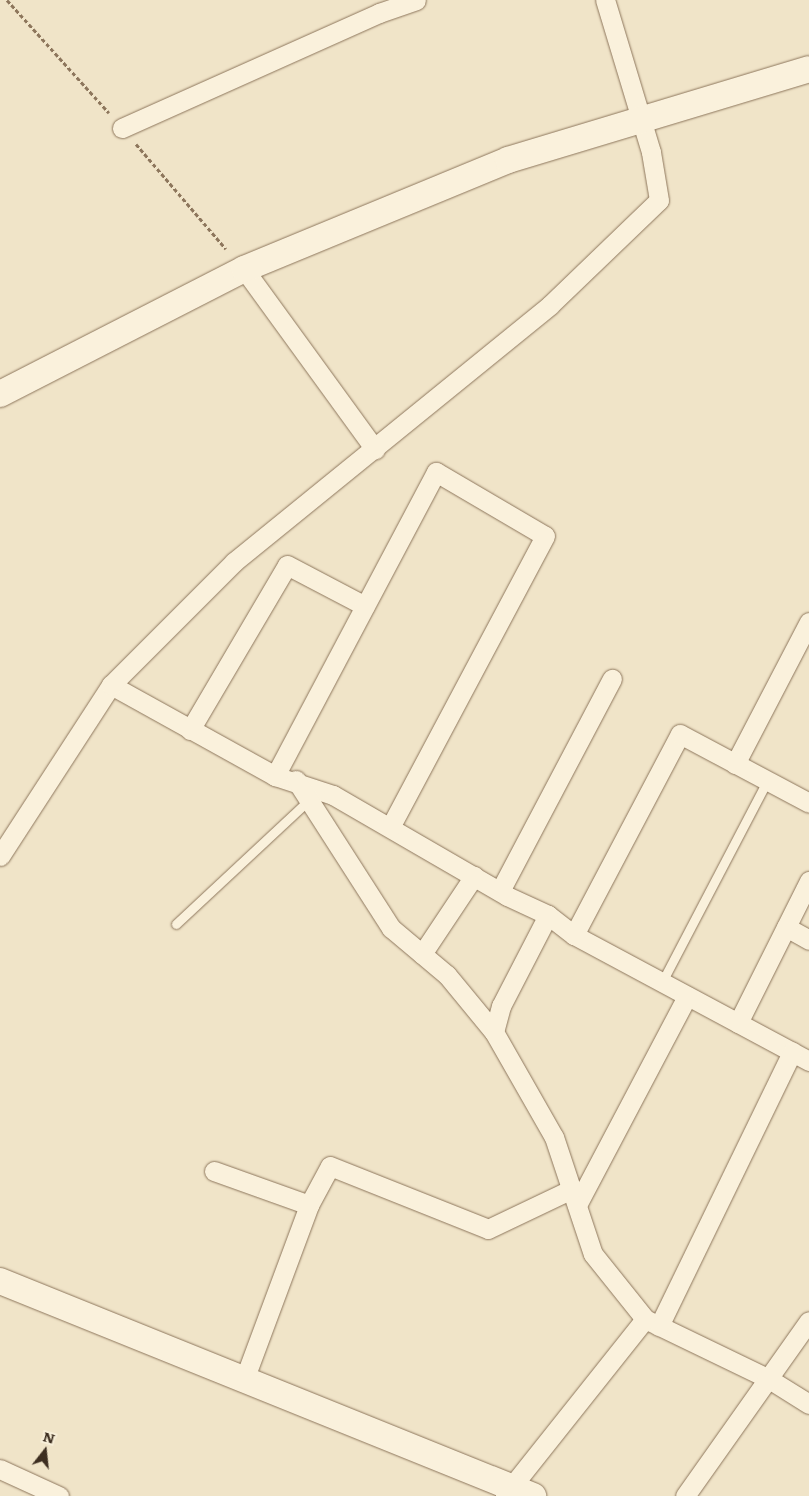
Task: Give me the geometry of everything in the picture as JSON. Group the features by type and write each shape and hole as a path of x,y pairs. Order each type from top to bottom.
{"street":[{"path":"122,128 376,6 416,0"},
{"path":"0,856 111,685 234,562 550,305 658,200 651,152 605,0"},
{"path":"0,394 244,269 508,160 809,69"},
{"path":"244,269 375,449"},
{"path":"275,776 436,472 545,536 390,827"},
{"path":"190,730 287,565 365,606"},
{"path":"735,764 809,622"},
{"path":"500,892 612,679"},
{"path":"111,685 275,776 296,780 333,795 500,892 548,914 574,935 809,1061"},
{"path":"574,935 680,734 809,804"},
{"path":"296,780 391,928 447,975 494,1032 554,1137 593,1254 652,1322 769,1379 809,1404"},
{"path":"422,954 474,876"},
{"path":"738,1023 809,881"},
{"path":"494,1032 501,1006 548,914"},
{"path":"786,927 809,940"},
{"path":"244,1380 309,1205 330,1166 488,1229 574,1197 687,996"},
{"path":"0,1281 516,1493 652,1322 792,1052"},
{"path":"214,1171 309,1205"},
{"path":"685,1496 809,1321"},
{"path":"0,1469 59,1496"}],"lane":[{"path":"662,982 767,781"},
{"path":"176,924 309,800"}]}
